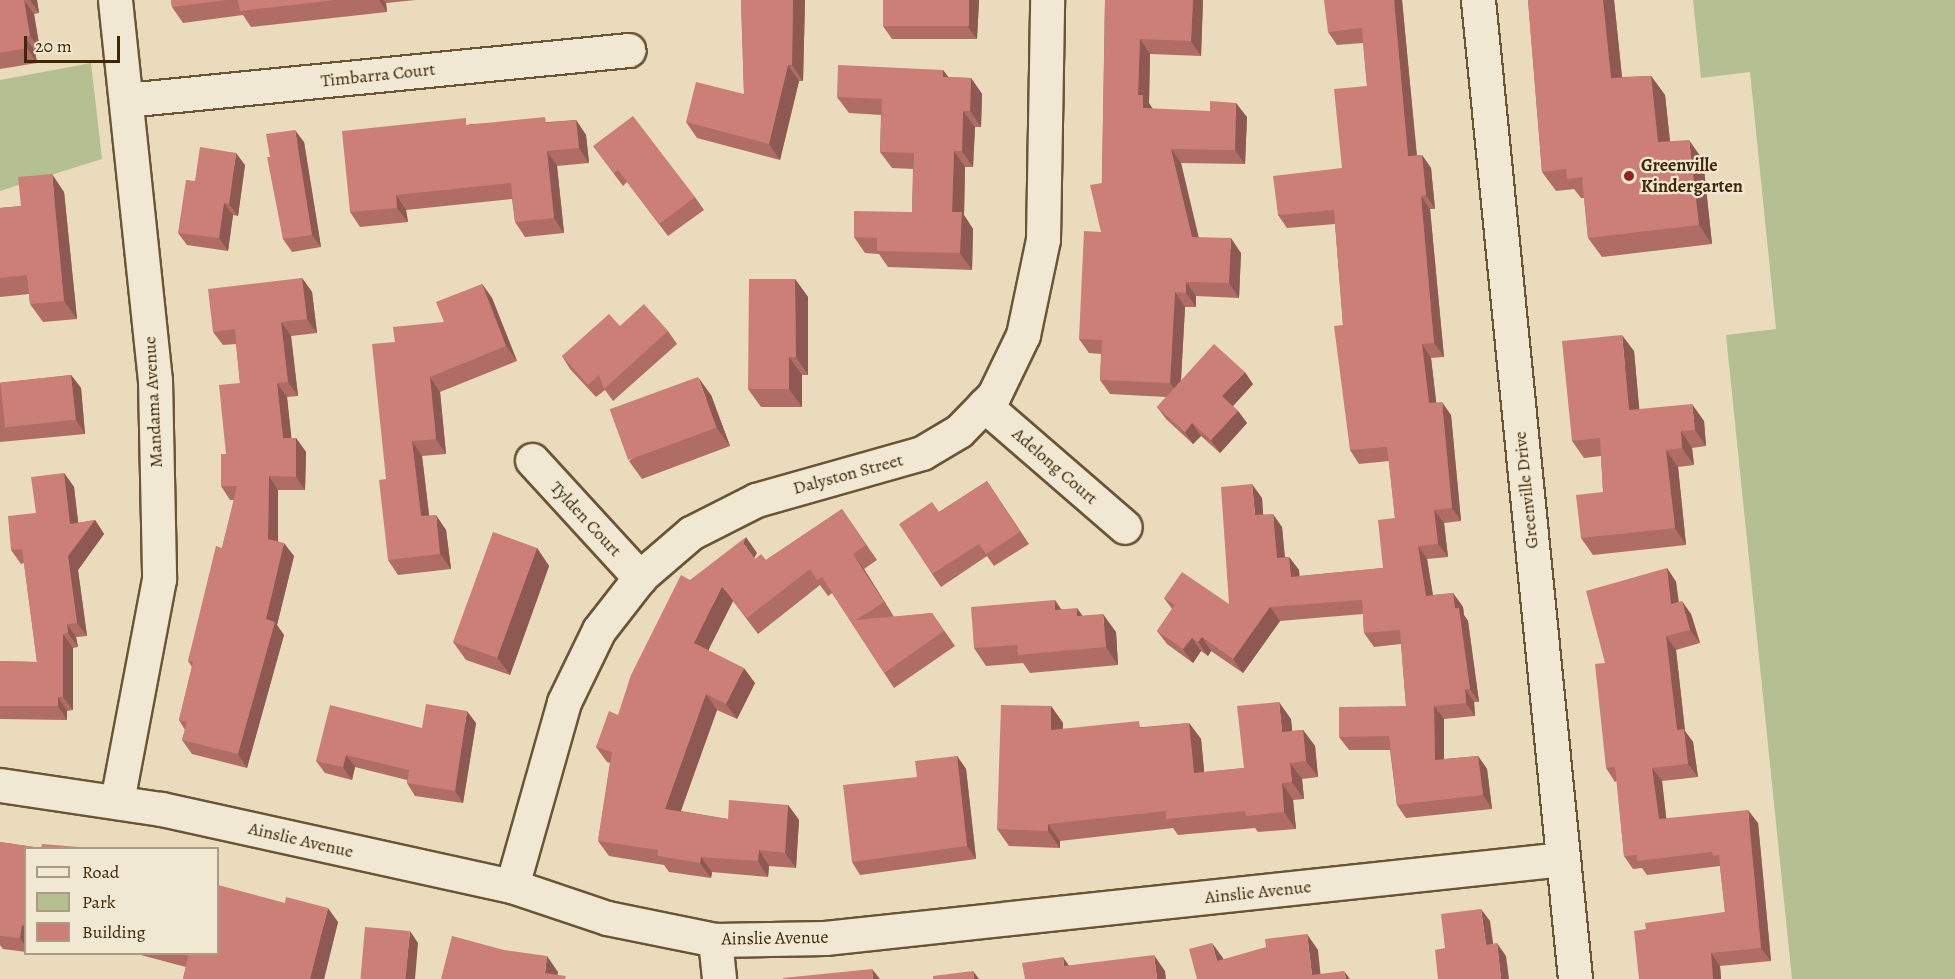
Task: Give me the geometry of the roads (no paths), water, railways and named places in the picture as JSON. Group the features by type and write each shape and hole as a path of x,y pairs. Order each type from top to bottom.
{"street":[{"name":"Mandama Avenue","path":"115,0 155,380 159,579 117,801"},
{"name":"Dalyston Street","path":"512,886 564,702 599,630 640,578 691,533 756,500 922,453 959,431 994,395 1023,335 1043,239 1047,0"},
{"name":"Greenville Drive","path":"1478,0 1575,979"},
{"name":"Timbarra Court","path":"126,100 629,50"},
{"name":"Adelong Court","path":"984,405 1125,526"},
{"name":"Tylden Court","path":"532,460 640,578"},
{"name":"Ainslie Avenue","path":"0,785 117,801 512,886 607,918 715,940 825,938 1563,859"},
{"path":"715,940 719,979"}],"place":[{"name":"Greenville Kindergarten","path":"1629,176"}]}
